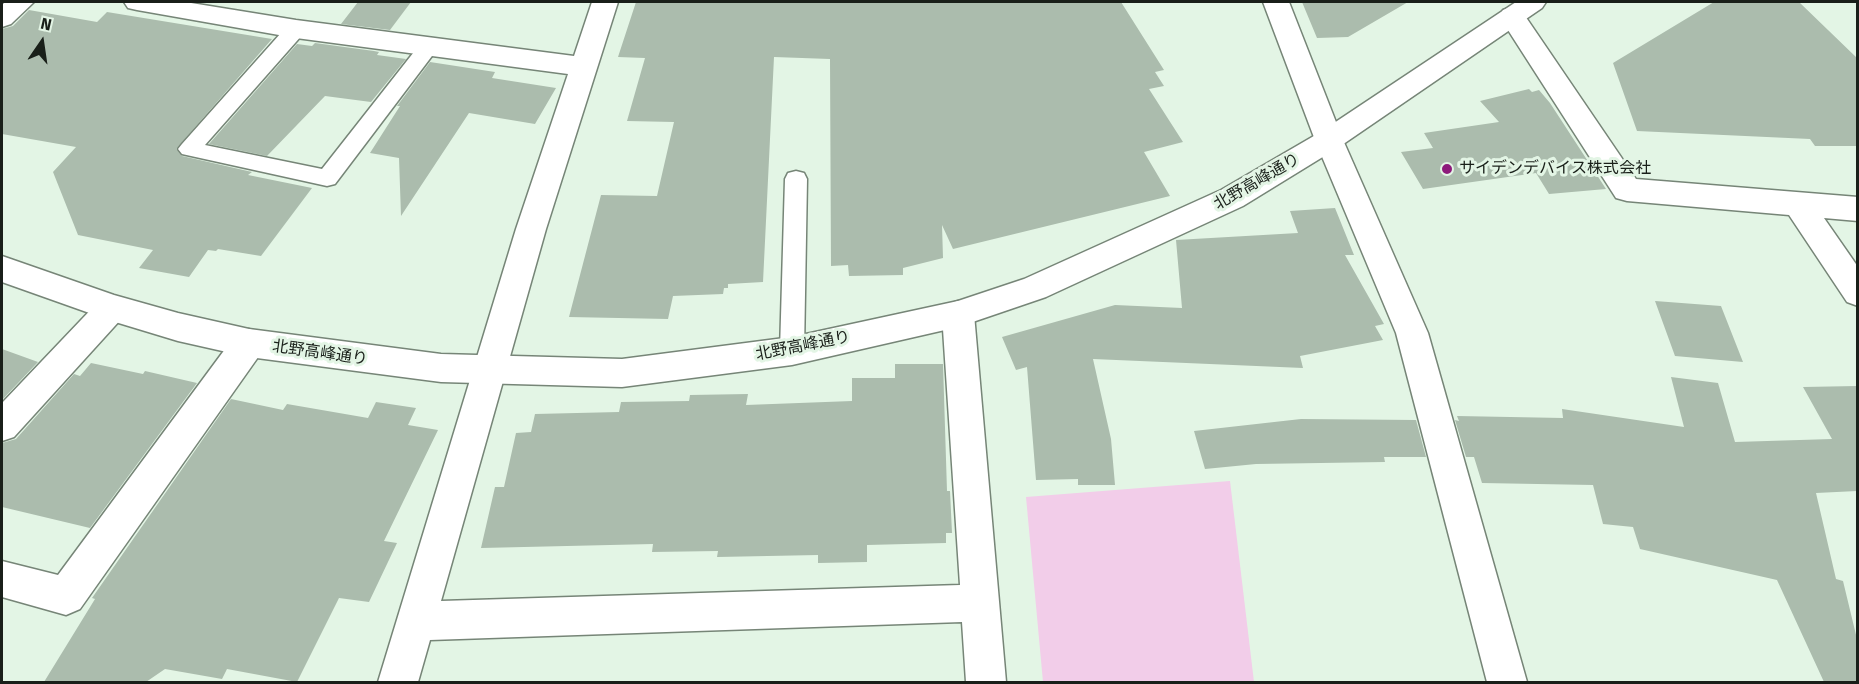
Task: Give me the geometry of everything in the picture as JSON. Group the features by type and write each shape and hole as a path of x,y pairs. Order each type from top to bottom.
{"street":[{"path":"2,18 21,2"},
{"path":"137,2 296,29 583,68"},
{"path":"398,682 531,229 605,2"},
{"path":"1276,2 1329,140 1412,333 1507,682"},
{"path":"1522,9 1627,190 1857,209"},
{"name":"北野高峰通り","path":"2,269 112,308 178,327 249,343 441,368 622,373 792,351 958,314 1035,288 1232,198 1329,140 1522,9"},
{"path":"1800,205 1857,292"},
{"path":"2,426 112,308"},
{"path":"958,314 986,682"},
{"path":"2,579 66,596 249,343"},
{"path":"417,621 981,603"}],"lane":[{"path":"296,29 189,149 327,178 428,48"},
{"path":"792,351 796,179"}],"shaded area":[{"path":"1230,481 1254,682 1043,682 1026,497"}],"building":[{"path":"358,2 411,2 390,30 341,24"},
{"path":"636,2 1121,2 1164,70 1155,72 1164,86 1149,89 1183,142 1144,152 1170,196 953,249 942,225 943,258 903,268 903,275 849,276 848,265 831,266 830,59 774,57 763,282 728,284 723,294 673,296 668,319 569,317 601,195 657,196 674,122 627,121 645,58 618,57"},
{"path":"1302,2 1408,2 1348,37 1317,38"},
{"path":"1714,2 1799,2 1857,58 1857,146 1815,146 1810,139 1637,131 1613,63"},
{"path":"29,10 97,22 107,12 272,39 176,149 182,156 252,172 248,175 312,188 261,256 218,249 208,250 189,277 139,268 153,250 78,235 53,172 76,147 2,134 2,29 13,26"},
{"path":"315,43 374,51 379,52 377,55 406,59 371,102 325,96 267,156 209,144 297,44 312,46"},
{"path":"430,62 495,72 492,78 556,88 535,124 469,113 401,216 399,158 370,153 400,106 397,106"},
{"path":"1529,89 1532,92 1539,90 1550,103 1606,189 1549,194 1536,173 1423,189 1401,152 1433,148 1424,133 1499,122 1480,101"},
{"path":"1335,208 1354,255 1345,255 1384,324 1375,326 1383,340 1300,356 1303,368 1093,359 1111,439 1115,485 1078,485 1078,479 1036,480 1027,367 1016,370 1002,337 1115,305 1182,308 1176,240 1298,233 1290,211"},
{"path":"1655,301 1721,306 1743,362 1675,356"},
{"path":"2,349 38,362 2,400"},
{"path":"91,363 143,374 145,371 197,383 90,528 2,507 2,443 16,439 74,374 80,376"},
{"path":"895,364 943,364 947,491 950,491 952,533 946,533 946,543 867,545 867,562 818,563 818,555 717,557 718,551 652,552 653,544 481,548 495,487 504,487 516,433 531,432 535,414 619,412 621,402 689,401 690,395 748,394 746,405 852,401 852,378 895,378"},
{"path":"1671,377 1718,383 1735,442 1832,439 1803,387 1857,386 1857,491 1816,493 1836,579 1843,581 1857,639 1857,682 1824,682 1777,580 1640,549 1633,527 1603,524 1593,485 1482,483 1474,457 1466,457 1455,420 1459,421 1457,416 1563,418 1562,409 1684,427"},
{"path":"231,399 283,410 287,404 368,418 376,402 416,408 408,425 438,430 384,541 397,543 369,602 339,598 297,682 227,669 222,679 165,669 146,682 44,682 95,599 92,598"},
{"path":"1301,419 1416,420 1426,457 1384,457 1385,462 1256,464 1205,469 1194,431"}],"place":[{"name":"サイデンデバイス株式会社","path":"1447,169"}]}
